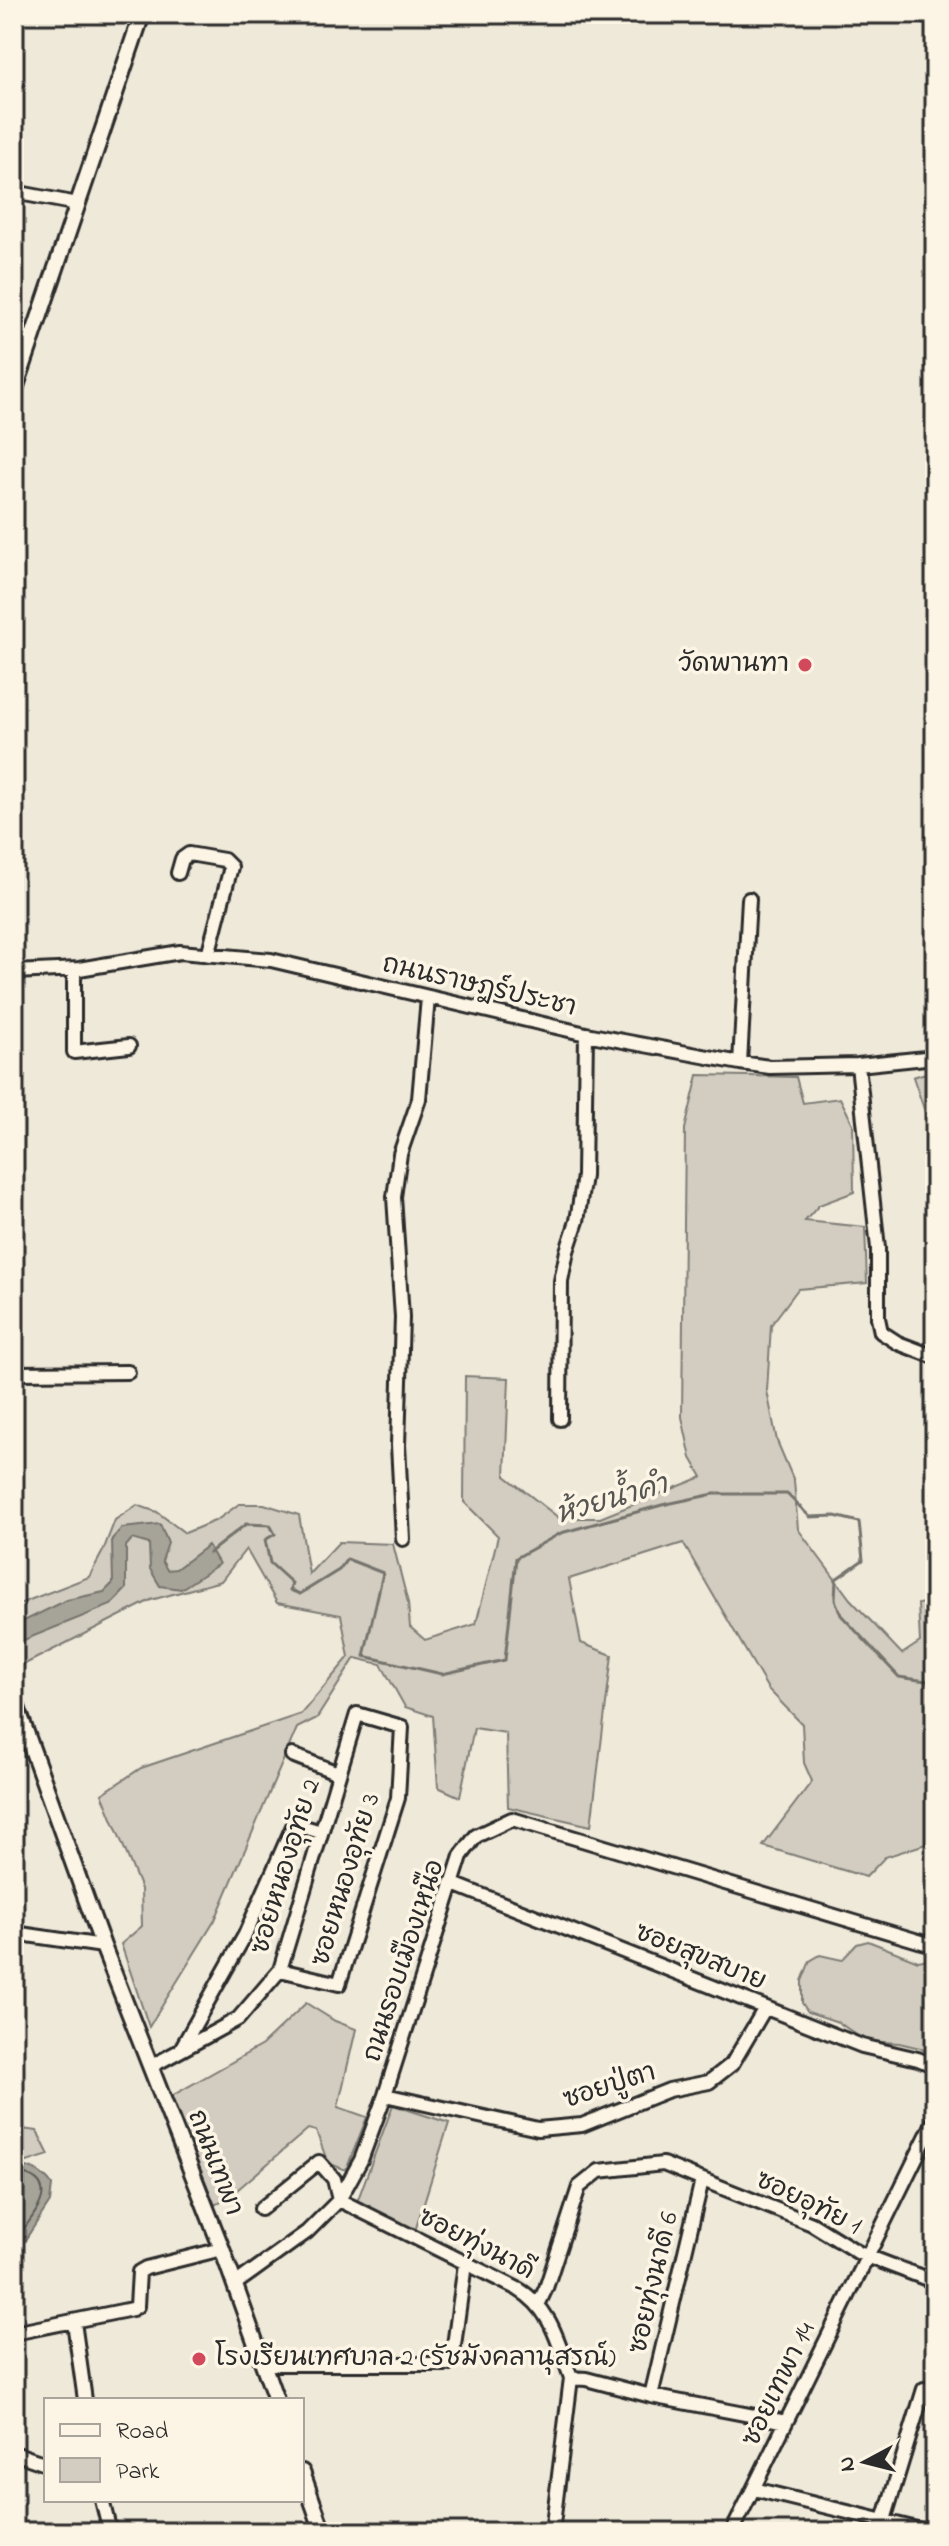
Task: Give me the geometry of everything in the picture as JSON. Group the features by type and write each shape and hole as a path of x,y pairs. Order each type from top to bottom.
{"street":[{"path":"14,392 142,14"},
{"path":"14,192 78,204"},
{"path":"14,333 32,339"},
{"path":"178,873 182,859 189,854 224,860 231,867 208,955"},
{"path":"740,1063 749,899"},
{"name":"ถนนราษฎร์ประชา","path":"14,972 74,970 180,952 271,960 586,1034 740,1063 770,1067 858,1065 935,1057"},
{"path":"74,970 74,1052 129,1046"},
{"path":"403,1539 398,1445 402,1317 394,1197 400,1154 419,1099 428,998"},
{"path":"560,1419 561,1281 577,1221 584,1176 586,1034"},
{"path":"858,1065 878,1248 878,1318 881,1332 898,1343 935,1357"},
{"path":"14,1373 128,1372"},
{"name":"ถนนเทพา","path":"14,1699 103,1946 222,2249 275,2398"},
{"name":"ซอยหนองอุทัย 2","path":"150,2067 238,2019 280,1970 357,1714"},
{"name":"ซอยหนองอุทัย 3","path":"280,1970 339,1984 398,1798 402,1727 357,1714"},
{"path":"292,1755 338,1773"},
{"name":"ถนนรอบเมืองเหนือ","path":"235,2284 307,2232 339,2200 361,2160 385,2095 451,1883 461,1856 476,1836 512,1819 935,1946"},
{"path":"181,2050 245,1935 294,1824 321,1832"},
{"name":"ซอยสุขสบาย","path":"451,1883 862,2046 935,2066"},
{"path":"14,1933 103,1946"},
{"name":"ซอยปู่ตา","path":"385,2095 538,2129 582,2125 669,2090 709,2082 732,2064 765,2008"},
{"path":"867,2256 935,2119"},
{"path":"261,2209 319,2162 334,2179 339,2200"},
{"name":"ซอยอุทัย 1","path":"539,2303 579,2187 599,2171 663,2164 812,2224 867,2256 935,2282"},
{"name":"ซอยทุ่งนาดี 6","path":"651,2396 702,2180"},
{"name":"ซอยทุ่งนาดี","path":"339,2200 518,2289 539,2303 571,2378"},
{"path":"14,2333 132,2309 137,2306 139,2272 222,2249"},
{"name":"ซอยเทพา 14","path":"732,2532 867,2256"},
{"path":"263,2364 447,2364 452,2361 465,2264"},
{"path":"74,2322 85,2398"},
{"path":"550,2532 571,2378 786,2422"},
{"path":"884,2520 924,2389"},
{"path":"14,2453 44,2463"},
{"path":"304,2478 323,2532"},
{"path":"754,2489 929,2532"},
{"path":"102,2502 110,2532"},
{"path":"344,2532 381,2532"}],"green space":[{"path":"935,1070 935,1141 913,1077"},
{"path":"698,1075 796,1077 803,1103 840,1098 853,1124 854,1192 819,1205 805,1221 865,1227 867,1283 798,1289 771,1325 767,1391 777,1441 794,1481 798,1529 850,1599 902,1654 920,1642 918,1604 935,1601 935,1841 885,1857 866,1877 763,1846 812,1781 804,1763 802,1724 768,1689 683,1543 569,1579 581,1643 612,1655 591,1826 508,1807 506,1733 474,1728 460,1797 438,1787 433,1716 405,1707 381,1664 355,1658 317,1718 297,1728 215,1920 149,2027 121,1944 142,1926 141,1889 102,1794 141,1768 301,1714 349,1657 341,1615 277,1603 246,1549 221,1581 151,1600 21,1666 14,1649 14,1606 89,1577 115,1520 137,1505 157,1512 185,1533 217,1520 239,1504 264,1504 299,1515 309,1574 339,1542 393,1544 408,1603 410,1627 425,1640 476,1624 498,1536 464,1502 465,1376 509,1378 505,1476 559,1518 600,1518 702,1477 691,1458 682,1417 685,1129"},
{"path":"868,1941 918,1961 935,1958 935,1976 928,1986 935,2001 935,2057 920,2048 899,2043 865,2041 838,2022 808,2012 802,2003 802,1981 810,1961 820,1955 842,1960 857,1944"},
{"path":"306,2003 335,2021 356,2029 338,2107 367,2117 346,2170 328,2163 316,2131 308,2129 215,2205 170,2097 262,2045"},
{"path":"393,2105 449,2123 415,2231 357,2202"},
{"path":"14,2128 37,2131 49,2155 27,2162 14,2159"}],"water":[{"path":"160,1524 168,1543 162,1561 167,1570 176,1569 208,1545 219,1564 181,1589 160,1586 150,1569 149,1544 132,1539 126,1546 126,1589 111,1605 14,1644 14,1619 22,1622 67,1600 104,1592 113,1583 112,1539 122,1528"},
{"path":"14,2164 35,2170 52,2185 50,2202 14,2257"}],"waterway":[{"name":"ห้วยน้ำคำ","path":"209,1553 246,1524 270,1525 275,1534 265,1540 270,1563 292,1583 290,1590 300,1594 339,1570 347,1559 383,1573 364,1656 442,1674 505,1660 516,1558 561,1533 714,1494 787,1494 810,1517 835,1516 859,1522 863,1560 836,1579 835,1600 841,1615 899,1677 926,1681 935,1679"}],"place":[{"name":"วัดพานทา","path":"805,665"},
{"name":"โรงเรียนเทศบาล 2 (รัชมังคลานุสรณ์)","path":"199,2359"}]}
